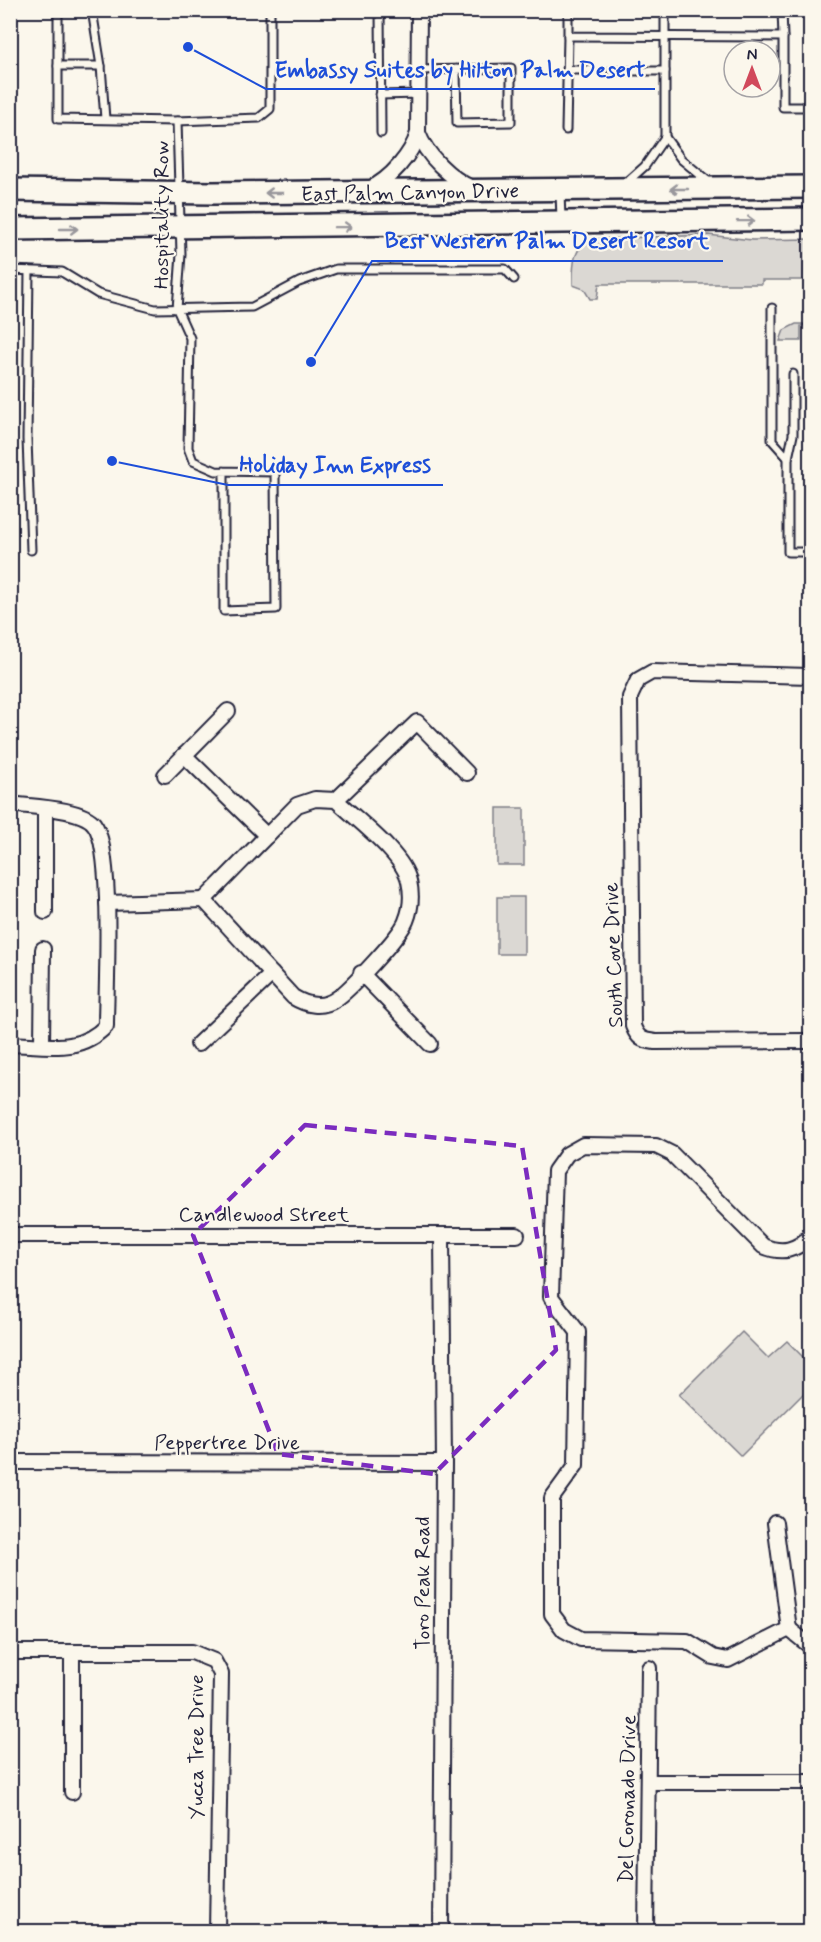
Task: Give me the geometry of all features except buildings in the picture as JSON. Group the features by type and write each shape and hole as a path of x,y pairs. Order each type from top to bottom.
{"main road":[{"name":"East Palm Canyon Drive","path":"10,190 179,193 810,187"},
{"name":"East Palm Canyon Drive","path":"10,229 561,224 810,219"}],"street":[{"path":"360,192 382,181 411,151 418,133 419,10"},
{"path":"418,133 424,147 450,173 459,181 479,191"},
{"name":"South Cove Drive","path":"810,676 652,672 638,680 630,697 633,1026 636,1035 642,1040 655,1042 810,1041"},
{"path":"165,775 228,711"},
{"path":"336,800 417,722 467,773"},
{"path":"184,755 267,836"},
{"path":"107,903 204,900 297,805 315,799 336,800 403,864 409,881 410,901 405,924 361,974 336,999 313,1005 293,997 204,900"},
{"path":"10,804 76,813 94,823 102,841 107,903 106,1026 94,1038 79,1045 10,1044"},
{"path":"45,809 45,912"},
{"path":"42,1045 43,950"},
{"path":"198,1044 272,974"},
{"path":"361,974 430,1044"},
{"path":"789,1629 728,1660 713,1656 687,1641 581,1639 564,1630 552,1614 552,1498 576,1465 578,1332 551,1297 555,1171 567,1154 583,1145 656,1146 672,1154 763,1246 781,1251 791,1250 800,1247 810,1236"},
{"name":"Candlewood Street","path":"10,1235 517,1235"},
{"name":"Toro Peak Road","path":"441,1932 444,1463 442,1235"},
{"name":"Peppertree Drive","path":"10,1462 444,1463"},
{"path":"775,1523 789,1629 810,1646"},
{"name":"Yucca Tree Drive","path":"10,1652 192,1652 214,1661 221,1674 217,1932"},
{"path":"72,1652 72,1792"},
{"name":"Del Coronado Drive","path":"646,1932 649,1668"},
{"path":"648,1782 810,1782"}],"lane":[{"path":"58,10 58,118 177,121 260,118 270,109 270,10"},
{"path":"92,10 101,66 105,119"},
{"path":"380,10 381,133"},
{"path":"566,130 568,10"},
{"path":"620,189 645,166 665,137 665,10"},
{"path":"782,10 783,107 810,107"},
{"path":"568,36 783,37"},
{"path":"58,66 101,66"},
{"path":"419,70 456,69 511,68 511,122 457,123 456,69"},
{"path":"567,70 591,70"},
{"path":"611,71 665,71"},
{"path":"380,95 419,94"},
{"name":"Hospitality Row","path":"177,121 181,254 177,309"},
{"path":"665,137 681,159 718,189"},
{"path":"560,190 561,224"},
{"path":"10,270 62,272 98,294 155,309 252,307 299,282 336,268 505,268 514,279"},
{"path":"29,271 27,439 31,550"},
{"path":"772,308 772,440 788,458"},
{"path":"177,309 190,338 188,448 193,461 216,471 224,471 275,472 276,609 224,611 224,471"},
{"path":"793,374 793,435 788,458 788,552 810,552"}],"highlighted area":[{"path":"305,1125 522,1146 556,1350 434,1474 278,1454 193,1235"}],"shaded area":[{"path":"708,235 752,240 810,239 810,280 762,280 762,284 599,284 597,299 590,299 584,289 573,285 575,258 580,248 591,239"},
{"path":"796,324 810,324 801,326 801,341 780,341 784,330"},
{"path":"497,808 524,808 524,865 497,865"},
{"path":"497,897 524,897 524,954 497,954"},
{"path":"742,1332 768,1358 787,1341 810,1364 810,1387 741,1456 679,1395"}],"place":[{"name":"Embassy Suites by Hilton Palm Desert","path":"188,47"},
{"name":"Best Western Palm Desert Resort","path":"311,362"},
{"name":"Holiday Inn Express","path":"112,461"}]}
